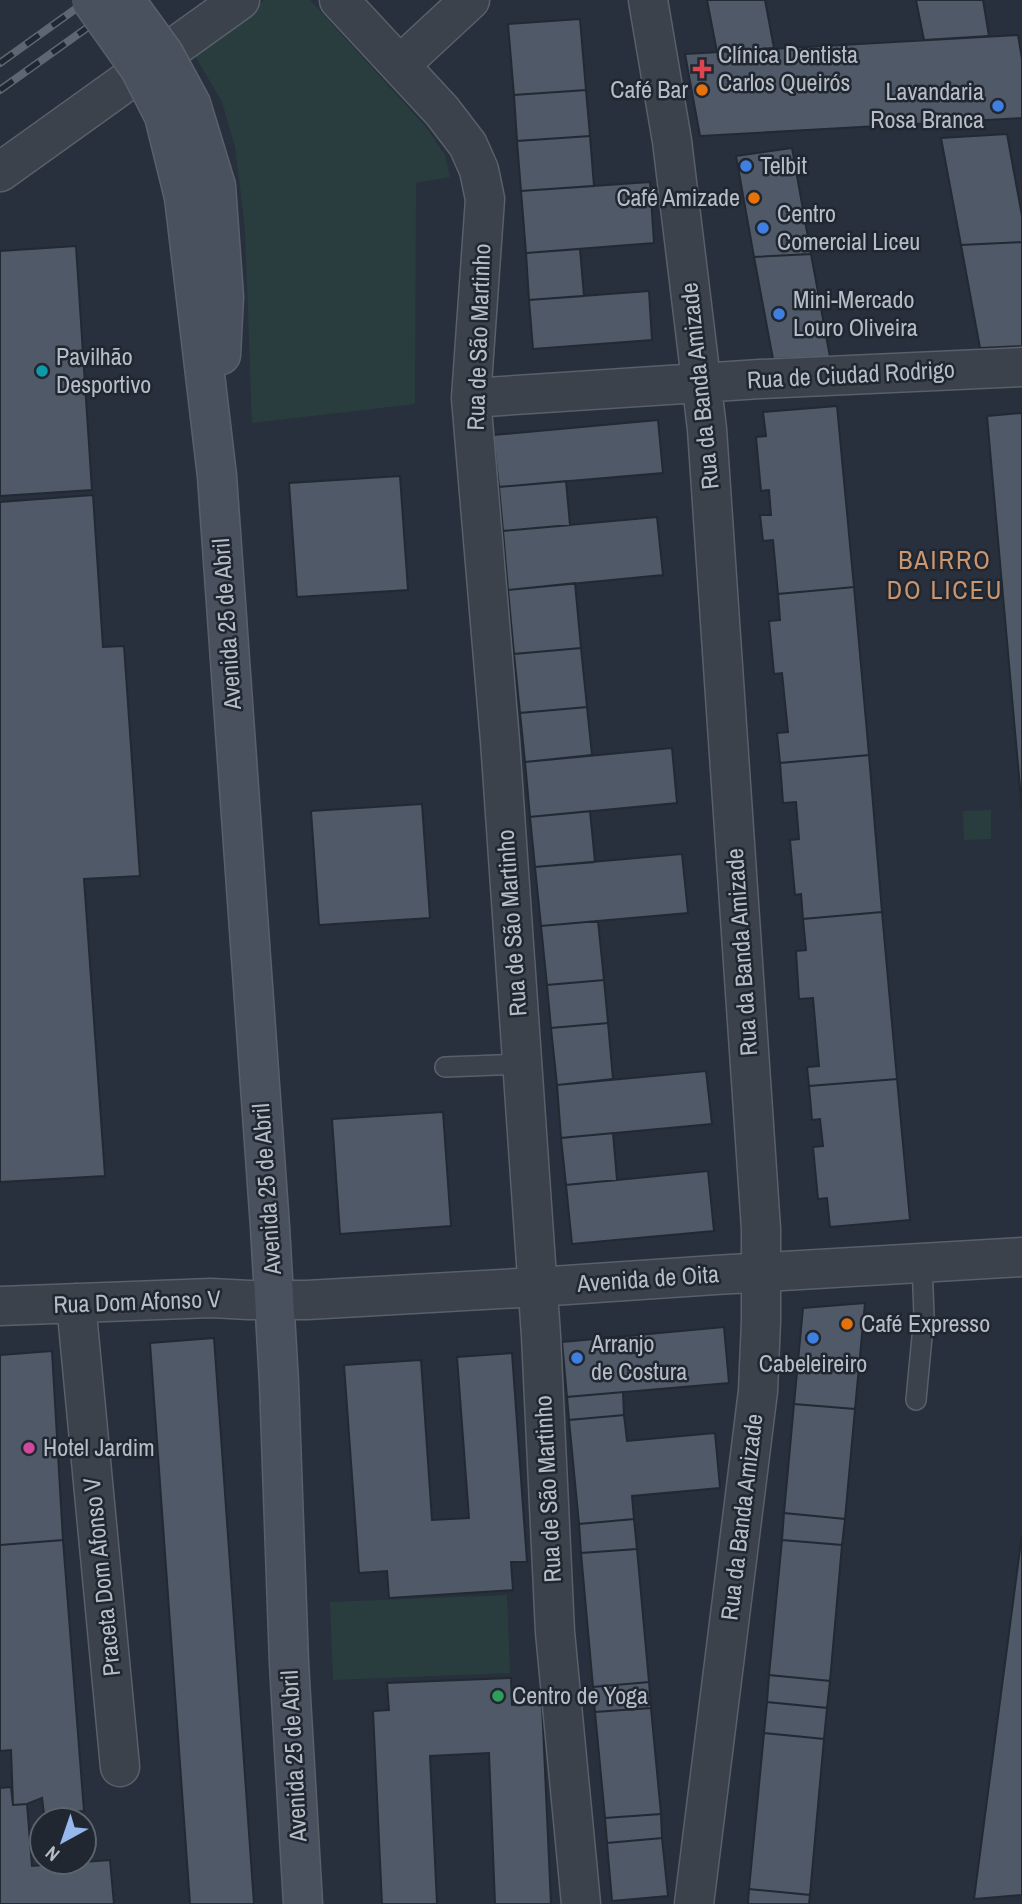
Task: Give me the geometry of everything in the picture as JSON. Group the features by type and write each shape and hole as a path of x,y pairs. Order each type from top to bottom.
{"street":[{"name":"Avenida 25 de Abril","path":"91,0 140,69 200,192"},
{"name":"Avenida 25 de Abril","path":"125,0 164,54 191,104 200,192 217,475 275,1300 289,1663 303,1904"},
{"path":"0,172 240,0"},
{"name":"Rua de São Martinho","path":"339,0 442,111 468,145 485,199 471,398 500,741 522,1064 555,1632 580,1904"},
{"path":"400,65 470,0"},
{"name":"Rua da Banda Amizade","path":"648,0 672,141 702,384 758,1189 761,1272 758,1391 694,1904"},
{"name":"Rua de Ciudad Rodrigo","path":"471,398 760,379 1022,367"},
{"name":"Avenida de Oita","path":"275,1300 1022,1257"},
{"name":"Rua Dom Afonso V","path":"0,1306 211,1298 275,1300"},
{"name":"Praceta Dom Afonso V","path":"76,1303 120,1767"}],"lane":[{"path":"445,1067 522,1064"},
{"path":"916,1401 924,1316 922,1262"}],"shaded area":[{"path":"264,0 310,0 426,127 445,155 450,177 416,183 415,404 252,423 245,228 235,147 222,102 194,54"},
{"path":"991,810 991,839 964,840 963,811"},
{"path":"507,1595 510,1673 333,1680 330,1602"}],"building":[{"path":"707,0 765,0 774,48 717,52"},
{"path":"916,0 983,0 989,36 924,40"},
{"path":"580,19 586,90 514,95 508,24"},
{"path":"1018,35 1022,59 1022,118 700,136 685,54"},
{"path":"586,90 590,136 517,141 514,95"},
{"path":"1007,134 1022,216 1022,242 961,245 941,138"},
{"path":"590,136 594,186 521,191 517,141"},
{"path":"792,148 811,254 754,257 736,156"},
{"path":"650,182 654,243 526,253 521,191"},
{"path":"1022,242 1022,346 980,348 961,245"},
{"name":"Pavilhão Desportivo","path":"76,246 92,490 0,496 0,251"},
{"path":"580,249 584,296 529,300 526,253"},
{"path":"811,254 830,357 773,359 754,257"},
{"path":"649,291 652,340 533,349 529,300"},
{"path":"837,406 854,587 778,594 773,540 763,541 760,515 771,515 769,490 761,491 756,437 766,436 763,412"},
{"path":"1022,413 1022,810 987,416"},
{"path":"658,420 663,473 499,487 493,435"},
{"path":"400,476 408,590 297,597 289,483"},
{"path":"566,481 570,525 503,531 499,487"},
{"path":"93,495 103,647 124,646 140,876 84,879 105,1176 0,1182 0,502"},
{"path":"657,517 663,575 508,590 503,531"},
{"path":"575,583 581,648 514,654 508,590"},
{"path":"854,587 869,755 780,763 777,733 788,732 782,673 774,674 769,621 780,620 778,594"},
{"path":"581,648 587,707 520,713 514,654"},
{"path":"587,707 592,755 525,762 520,713"},
{"path":"672,748 677,803 530,817 525,762"},
{"path":"869,755 882,912 803,919 801,894 795,895 790,840 799,839 796,802 783,803 780,763"},
{"path":"422,804 430,918 319,925 311,811"},
{"path":"590,811 595,862 535,867 530,817"},
{"path":"682,854 688,913 541,926 535,867"},
{"path":"882,912 897,1079 809,1086 807,1067 819,1066 813,998 799,999 796,951 806,950 803,919"},
{"path":"598,921 604,980 547,985 541,926"},
{"path":"604,980 608,1023 551,1028 547,985"},
{"path":"608,1023 613,1079 557,1085 551,1028"},
{"path":"706,1071 712,1124 561,1138 557,1085"},
{"path":"897,1079 910,1220 830,1227 827,1198 818,1199 813,1147 823,1146 820,1119 812,1120 809,1086"},
{"path":"443,1112 451,1226 340,1234 332,1119"},
{"path":"613,1133 617,1180 566,1185 561,1138"},
{"path":"708,1171 714,1231 572,1244 566,1185"},
{"path":"865,1303 855,1409 794,1404 803,1308"},
{"path":"724,1327 729,1383 567,1397 562,1342"},
{"path":"214,1338 254,1904 190,1904 150,1343"},
{"name":"Hotel Jardim","path":"52,1351 63,1540 0,1545 0,1355"},
{"path":"512,1353 527,1562 511,1562 513,1590 389,1598 387,1571 359,1573 344,1365 421,1360 432,1520 469,1518 457,1357"},
{"path":"623,1392 624,1415 569,1420 567,1397"},
{"path":"794,1404 855,1409 845,1519 784,1513"},
{"path":"624,1415 627,1441 715,1433 720,1488 632,1496 634,1519 579,1524 569,1420"},
{"path":"784,1513 845,1519 842,1545 782,1540"},
{"path":"634,1519 637,1549 581,1553 579,1524"},
{"path":"1022,1535 1022,1895 974,1899 1020,1549"},
{"path":"63,1540 84,1806 43,1806 42,1798 27,1804 13,1805 11,1750 0,1751 0,1545"},
{"path":"782,1540 842,1545 830,1681 769,1675"},
{"path":"637,1549 649,1682 593,1687 581,1553"},
{"path":"769,1675 830,1681 827,1708 767,1702"},
{"path":"511,1678 512,1705 542,1704 551,1904 495,1904 489,1753 430,1756 437,1904 382,1904 373,1711 389,1710 387,1683"},
{"path":"649,1682 651,1708 595,1712 593,1687"},
{"path":"767,1702 827,1708 824,1739 764,1733"},
{"path":"651,1708 661,1814 605,1818 595,1712"},
{"path":"764,1733 824,1739 810,1895 749,1889"},
{"path":"11,1787 13,1805 27,1804 28,1876 98,1876 98,1861 110,1860 114,1904 0,1904 0,1788"},
{"path":"661,1814 662,1838 607,1843 605,1818"},
{"path":"662,1838 668,1896 612,1901 607,1843"},
{"path":"749,1889 810,1895 809,1904 748,1904"}],"railway":[{"path":"0,63 88,0"},
{"path":"0,90 126,0"}],"place":[{"name":"Clínica Dentista Carlos Queirós","path":"702,69"},
{"name":"Café Bar","path":"702,90"},
{"name":"Lavandaria Rosa Branca","path":"998,106"},
{"name":"Telbit","path":"746,166"},
{"name":"Café Amizade","path":"754,198"},
{"name":"Centro Comercial Liceu","path":"763,228"},
{"name":"Mini-Mercado Louro Oliveira","path":"779,314"},
{"name":"Pavilhão Desportivo","path":"42,371"},
{"name":"Café Expresso","path":"847,1324"},
{"name":"Cabeleireiro","path":"813,1338"},
{"name":"Arranjo de Costura","path":"577,1358"},
{"name":"Hotel Jardim","path":"29,1448"},
{"name":"Centro de Yoga","path":"498,1696"}],"district":[{"name":"BAIRRO DO LICEU","path":"945,575"}]}
